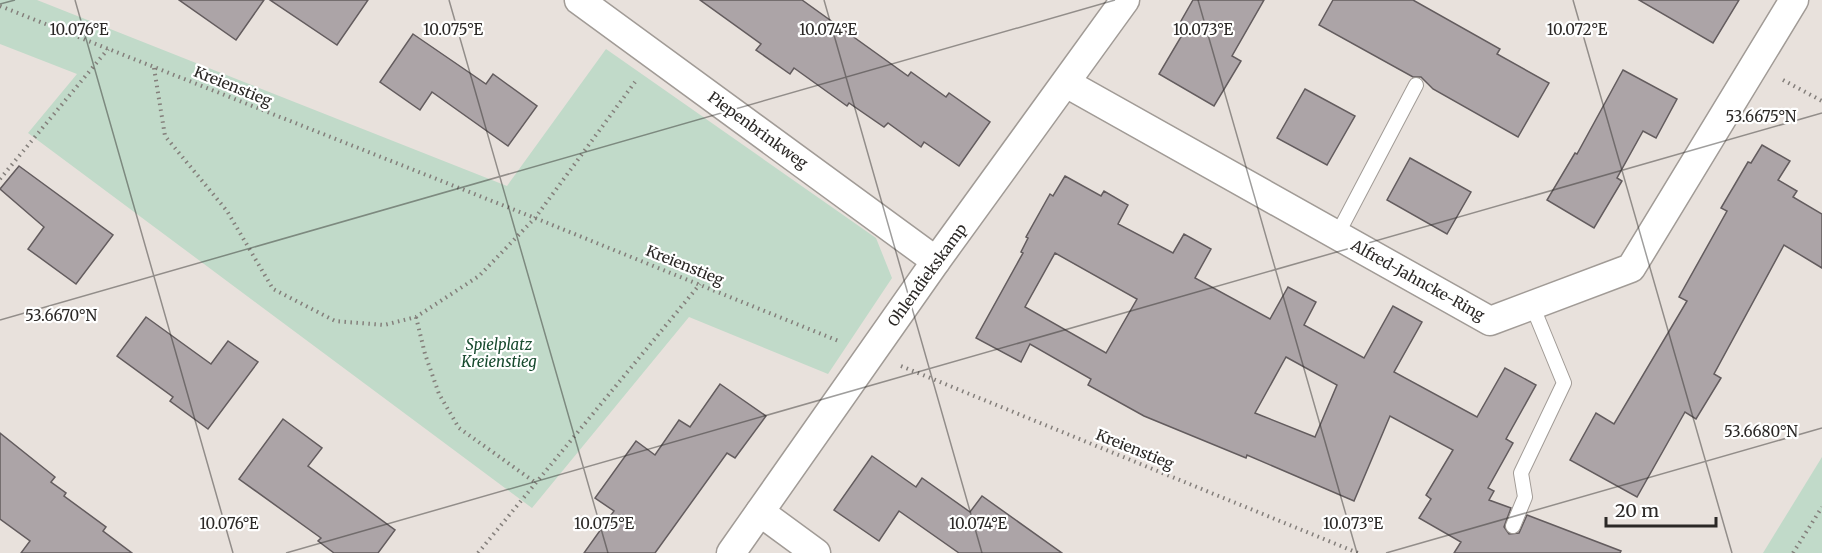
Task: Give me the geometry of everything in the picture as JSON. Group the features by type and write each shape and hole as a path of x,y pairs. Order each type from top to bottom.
{"street":[{"name":"Piepenbrinkweg","path":"579,0 936,261"},
{"name":"Ohlendiekskamp","path":"731,553 936,261 1125,0"},
{"name":"Alfred-Jahncke-Ring","path":"1066,83 1490,321 1631,268 1794,0"},
{"path":"760,512 816,553"}],"lane":[{"path":"1337,235 1416,85"},
{"path":"1513,525 1525,497 1521,473 1564,383 1532,305"}],"path":[{"name":"Kreienstieg","path":"0,6 700,284 1358,553"},
{"path":"0,179 108,49"},
{"path":"154,67 165,136 226,211 273,289 335,321 384,325 416,317 480,276 535,218 655,54"},
{"path":"1756,64 1822,101"},
{"path":"478,553 700,284"},
{"path":"416,317 425,354 439,394 459,428 536,483"},
{"path":"1793,553 1822,507"}],"green space":[{"name":"Spielplatz Kreienstieg","path":"0,0 37,0 507,186 606,49 876,238 892,278 828,374 689,317 532,508 28,133 77,74 0,44"},
{"path":"1822,457 1822,553 1763,553"}],"building":[{"path":"179,0 264,0 236,40"},
{"path":"270,0 368,0 337,45"},
{"path":"700,0 802,0 908,76 911,72 946,97 949,93 990,122 959,166 924,142 921,147 888,123 884,127 849,103 847,106 794,68 790,74 756,50 761,44"},
{"path":"1193,0 1264,0 1232,56 1241,61 1214,106 1159,74 1188,25 1181,21"},
{"path":"1333,0 1413,0 1500,49 1497,54 1549,83 1518,137 1433,89 1421,77 1413,77 1319,25"},
{"path":"1639,0 1739,0 1713,43"},
{"path":"413,34 486,84 493,74 537,106 508,146 432,92 420,110 380,82"},
{"path":"1623,70 1677,99 1656,138 1643,131 1617,178 1622,181 1594,228 1547,200 1575,153 1577,154"},
{"path":"1305,89 1355,116 1327,165 1277,138"},
{"path":"1762,145 1790,161 1778,180 1797,191 1793,197 1822,214 1822,268 1784,245 1714,374 1721,378 1696,419 1685,412 1637,497 1570,460 1596,413 1614,424 1687,301 1679,297 1727,211 1721,208 1748,162 1751,163"},
{"path":"1410,158 1471,192 1447,234 1387,200"},
{"path":"19,166 113,235 76,284 28,249 44,227 0,189"},
{"path":"1065,176 1101,196 1104,191 1128,205 1118,224 1173,253 1184,234 1211,249 1195,278 1270,319 1288,287 1316,302 1304,325 1364,358 1393,306 1422,322 1394,372 1477,417 1505,368 1536,385 1506,439 1513,443 1488,488 1494,491 1489,500 1511,508 1504,527 1509,534 1519,533 1527,515 1621,551 1620,553 1454,553 1461,542 1419,518 1431,499 1426,495 1453,450 1390,416 1354,501 1247,455 1246,458 1144,416 1088,385 1091,379 1030,344 1021,362 976,338 1023,253 1021,252 1028,238 1026,237 1050,194 1053,196","holes":["1055,253 1137,299 1106,353 1025,307","1286,357 1337,385 1315,437 1255,413"]},
{"path":"146,317 211,364 228,341 258,362 208,429 170,401 173,397 117,356"},
{"path":"720,384 766,416 735,458 727,453 655,553 584,553 614,511 595,498 636,441 655,455 679,420 690,427"},
{"path":"283,419 322,448 308,466 395,530 378,553 334,553 318,541 321,538 239,479"},
{"path":"0,433 55,477 51,482 66,493 64,496 106,527 103,531 132,553 21,553 30,541 0,519"},
{"path":"872,456 916,487 922,478 970,512 982,496 1062,553 959,553 899,511 879,541 834,510"}]}
